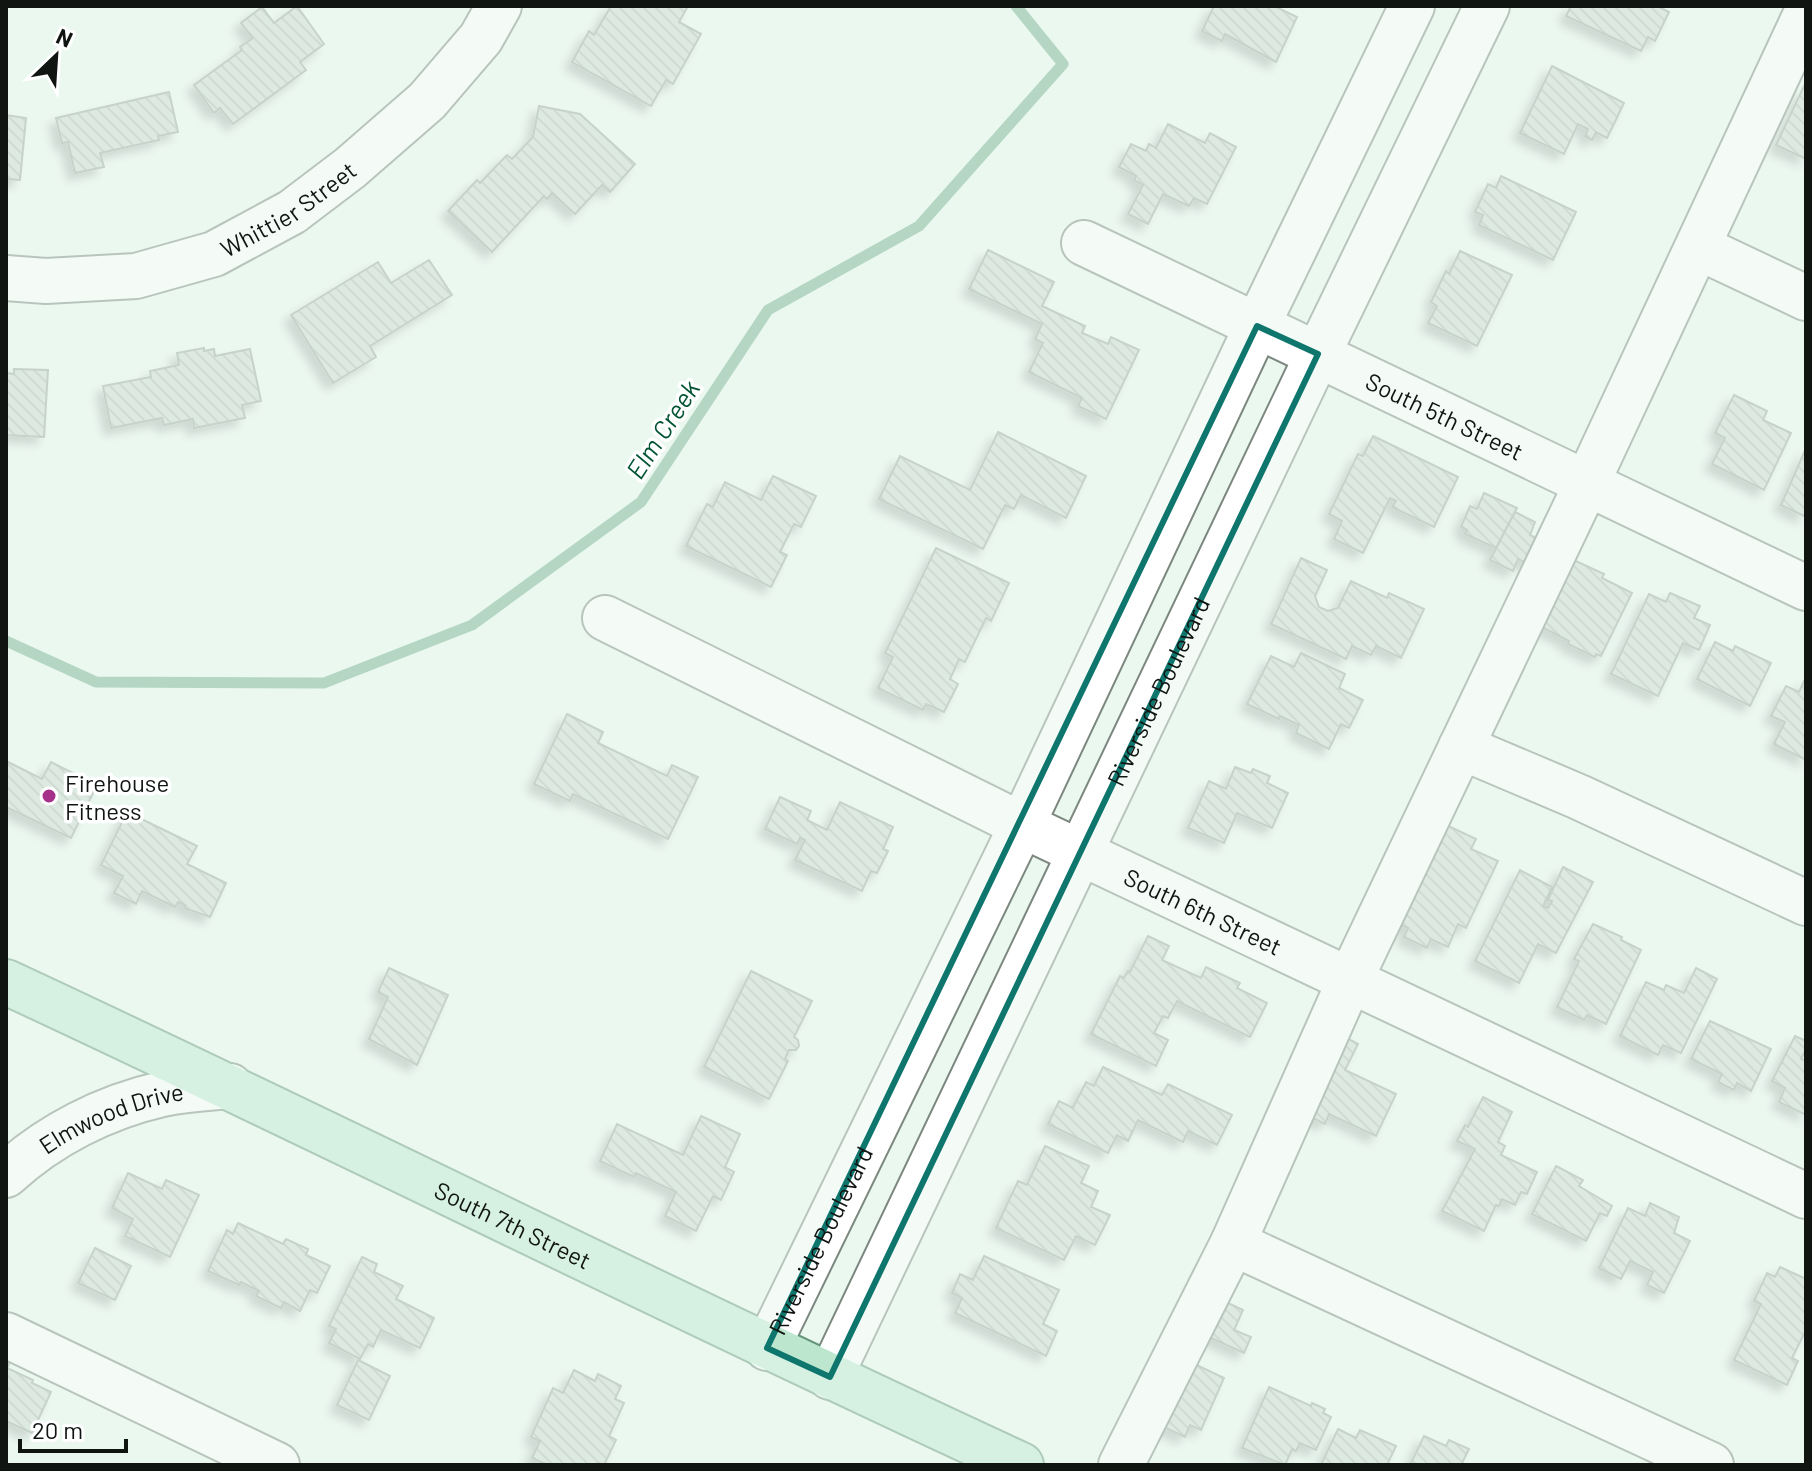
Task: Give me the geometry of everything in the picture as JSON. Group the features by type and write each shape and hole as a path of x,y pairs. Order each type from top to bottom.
{"main road":[{"name":"South 7th Street","path":"6,982 230,1086 767,1348 1021,1465"}],"street":[{"name":"Whittier Street","path":"6,278 46,281 136,276 214,254 292,212 350,168 427,101 481,38 499,6"},
{"name":"Riverside Boulevard","path":"767,1348 1022,825 1412,6"},
{"name":"Riverside Boulevard","path":"830,1377 1487,6"},
{"path":"1121,1465 1233,1243 1350,980 1806,14"},
{"name":"South 5th Street","path":"1084,243 1806,588"},
{"path":"1698,247 1806,298"},
{"name":"South 6th Street","path":"605,618 1022,825 1806,1196"},
{"path":"1461,747 1579,797 1806,903"},
{"name":"Elmwood Drive","path":"6,1175 37,1149 83,1121 128,1103 166,1093 230,1086"},
{"path":"1233,1243 1711,1465"},
{"path":"6,1335 277,1465"}],"highlighted area":[{"path":"1257,326 1318,354 830,1377 767,1348"}],"building":[{"path":"297,6 324,44 300,62 306,70 233,124 220,108 214,113 194,85 242,50 240,47 253,38 241,23 262,7 274,23"},
{"path":"611,6 688,6 679,22 701,34 673,84 666,80 651,106 572,62 589,31 594,35"},
{"path":"1214,6 1274,6 1297,17 1276,62 1225,34 1222,41 1202,31"},
{"path":"1571,6 1657,6 1669,12 1655,41 1648,37 1641,51 1566,16"},
{"path":"1552,66 1624,103 1607,138 1596,132 1592,140 1585,136 1588,129 1578,124 1564,154 1520,133"},
{"path":"1806,87 1806,159 1776,145"},
{"path":"169,92 178,132 158,136 159,140 100,153 104,167 75,173 68,142 62,143 56,118"},
{"path":"539,106 580,114 635,164 610,192 602,185 575,214 552,193 547,199 544,196 492,252 448,211 477,180 480,183 507,155 512,159 533,137"},
{"path":"6,115 26,118 20,180 6,179"},
{"path":"1168,124 1205,143 1210,133 1236,147 1207,204 1194,198 1189,206 1163,194 1148,224 1128,214 1143,185 1134,180 1136,176 1119,167 1131,144 1146,151 1149,144 1156,148"},
{"path":"1501,176 1576,212 1553,260 1479,225 1483,215 1475,212 1488,184 1496,188"},
{"path":"988,250 1054,282 1042,306 1085,326 1082,333 1108,344 1111,337 1139,350 1106,419 1078,406 1082,398 1029,372 1043,343 1035,339 1042,324 969,289"},
{"path":"1460,251 1512,275 1477,346 1428,323 1437,306 1431,302"},
{"path":"429,260 452,295 370,346 376,357 333,383 291,315 378,262 391,283"},
{"path":"204,348 204,351 214,349 215,356 250,349 261,401 242,405 245,418 194,428 193,419 164,425 162,418 111,428 103,386 151,377 150,371 179,365 177,353"},
{"path":"14,369 48,370 44,437 6,435 6,373 14,374"},
{"path":"1734,395 1767,411 1763,420 1791,433 1764,490 1712,464 1725,438 1715,433"},
{"path":"998,432 1086,476 1066,518 1021,495 1014,509 1005,505 983,549 879,499 900,456 970,490"},
{"path":"1373,436 1458,477 1434,527 1392,507 1396,501 1390,498 1363,553 1334,539 1342,521 1329,514 1358,454 1363,456"},
{"path":"1806,448 1806,510 1804,516 1781,505"},
{"path":"773,476 816,496 801,527 794,524 780,552 787,555 771,587 686,546 707,504 713,507 725,482 761,500"},
{"path":"1484,493 1517,508 1496,548 1465,534 1467,530 1461,527 1470,506 1477,509"},
{"path":"1515,512 1535,522 1530,535 1542,541 1532,565 1518,559 1513,571 1490,560"},
{"path":"936,548 1009,583 991,621 986,618 965,662 959,659 950,679 958,684 944,712 926,704 923,710 878,688 893,657 885,653"},
{"path":"1567,557 1604,574 1602,578 1632,593 1601,656 1596,654 1595,657 1568,644 1569,641 1534,623"},
{"path":"1301,558 1327,570 1315,596 1319,607 1328,611 1338,608 1351,581 1387,598 1389,593 1424,609 1401,658 1376,646 1371,655 1352,646 1346,659 1271,624"},
{"path":"1670,593 1700,606 1694,618 1710,625 1699,650 1683,643 1658,696 1611,674 1649,594 1666,602"},
{"path":"1715,642 1733,651 1735,646 1771,663 1750,706 1697,679"},
{"path":"1301,653 1345,674 1339,688 1363,700 1349,728 1341,724 1329,749 1296,733 1299,725 1247,704 1271,656 1294,667"},
{"path":"1805,679 1806,760 1774,744 1785,722 1771,716 1786,686 1799,692"},
{"path":"567,714 603,732 598,743 667,776 672,765 698,777 668,839 573,794 570,801 534,784"},
{"name":"Firehouse Fitness","path":"6,761 42,779 51,762 97,785 71,838 6,807"},
{"path":"1235,767 1251,773 1253,769 1270,776 1267,783 1288,793 1272,828 1237,813 1224,843 1188,828 1209,781 1226,789"},
{"path":"780,797 811,811 807,820 827,830 840,802 893,827 883,849 888,851 877,873 871,871 862,891 795,860 805,840 800,838 797,844 765,829"},
{"path":"127,812 197,846 187,864 226,883 210,917 184,908 185,905 178,902 175,907 142,891 136,904 114,893 123,876 101,865"},
{"path":"1442,823 1476,839 1471,849 1498,861 1466,928 1458,924 1448,947 1431,939 1427,948 1404,937 1408,928 1395,922"},
{"path":"1563,867 1593,882 1556,953 1538,944 1519,983 1475,961 1520,870 1552,887 1543,906 1548,908 1552,901 1548,900"},
{"path":"1593,924 1641,950 1606,1024 1587,1015 1584,1020 1557,1007 1579,961 1574,959"},
{"path":"1148,936 1169,946 1162,960 1201,978 1206,967 1240,983 1237,988 1267,1003 1250,1037 1177,1001 1168,1018 1163,1016 1154,1033 1168,1040 1156,1066 1091,1034 1120,976 1124,978 1130,972"},
{"path":"389,968 448,995 417,1065 369,1039 388,997 378,992"},
{"path":"1696,968 1717,979 1681,1053 1663,1045 1658,1055 1620,1036 1646,982 1664,990 1666,985 1684,993"},
{"path":"751,971 812,1001 794,1037 799,1046 796,1050 789,1050 785,1059 788,1061 769,1099 704,1067"},
{"path":"1710,1021 1771,1049 1751,1091 1737,1083 1734,1090 1718,1082 1722,1074 1691,1059"},
{"path":"1339,1034 1358,1044 1345,1070 1396,1094 1376,1136 1329,1114 1325,1124 1302,1113"},
{"path":"1795,1036 1806,1041 1801,1059 1806,1061 1806,1115 1779,1102 1785,1088 1772,1081"},
{"path":"1103,1067 1162,1095 1168,1084 1232,1115 1217,1145 1188,1131 1183,1142 1138,1120 1128,1141 1117,1135 1108,1153 1048,1124 1059,1101 1073,1108 1086,1082 1094,1086"},
{"path":"1483,1097 1512,1112 1498,1142 1505,1146 1501,1155 1537,1172 1527,1194 1521,1192 1515,1205 1502,1199 1499,1206 1496,1205 1484,1231 1442,1211 1475,1149 1457,1141"},
{"path":"701,1116 740,1134 725,1167 734,1172 721,1200 713,1196 696,1231 665,1216 676,1192 636,1173 634,1177 600,1161 617,1124 683,1155"},
{"path":"1045,1146 1089,1166 1081,1183 1098,1191 1091,1207 1110,1215 1095,1245 1076,1236 1064,1260 996,1228 1018,1181 1027,1185"},
{"path":"1556,1166 1583,1180 1579,1186 1612,1206 1607,1216 1600,1213 1586,1241 1532,1214"},
{"path":"128,1173 162,1189 166,1180 199,1195 170,1257 125,1236 133,1219 112,1208"},
{"path":"1650,1203 1679,1217 1674,1233 1690,1241 1664,1293 1647,1285 1653,1272 1630,1261 1621,1279 1599,1268 1628,1208 1645,1216"},
{"path":"238,1223 283,1244 286,1239 308,1249 306,1255 330,1266 317,1293 310,1290 300,1311 284,1302 281,1308 256,1296 259,1291 208,1271 227,1230 233,1234"},
{"path":"95,1248 131,1266 115,1300 78,1283"},
{"path":"984,1256 1059,1290 1043,1324 1057,1331 1046,1356 955,1313 962,1298 952,1293 960,1274 973,1280"},
{"path":"362,1257 377,1264 374,1272 403,1286 396,1299 434,1318 420,1348 381,1330 373,1347 368,1344 360,1359 329,1343 336,1329 329,1326"},
{"path":"1780,1267 1806,1279 1806,1330 1792,1358 1798,1361 1787,1385 1734,1360 1761,1304 1754,1301 1767,1273 1775,1277"},
{"path":"1215,1297 1243,1310 1234,1330 1251,1337 1244,1353 1198,1332"},
{"path":"6,1353 13,1356 7,1368 51,1392 32,1433 6,1421"},
{"path":"1184,1359 1224,1378 1201,1430 1190,1425 1185,1437 1155,1423"},
{"path":"358,1360 390,1376 369,1420 337,1405"},
{"path":"574,1370 595,1381 598,1374 621,1386 615,1399 624,1403 609,1436 616,1440 604,1465 548,1465 532,1458 540,1441 531,1437 553,1388 563,1393"},
{"path":"1269,1387 1325,1409 1323,1413 1331,1417 1316,1450 1300,1443 1296,1451 1292,1449 1285,1465 1242,1448"},
{"path":"1338,1429 1356,1438 1360,1430 1396,1446 1387,1465 1321,1465"},
{"path":"1424,1436 1446,1446 1449,1440 1469,1449 1462,1463 1466,1465 1410,1465"}],"waterway":[{"name":"Elm Creek","path":"6,641 96,682 324,683 472,625 641,502 768,310 919,226 1063,64 1016,6"}],"place":[{"name":"Firehouse Fitness","path":"49,796"}]}
